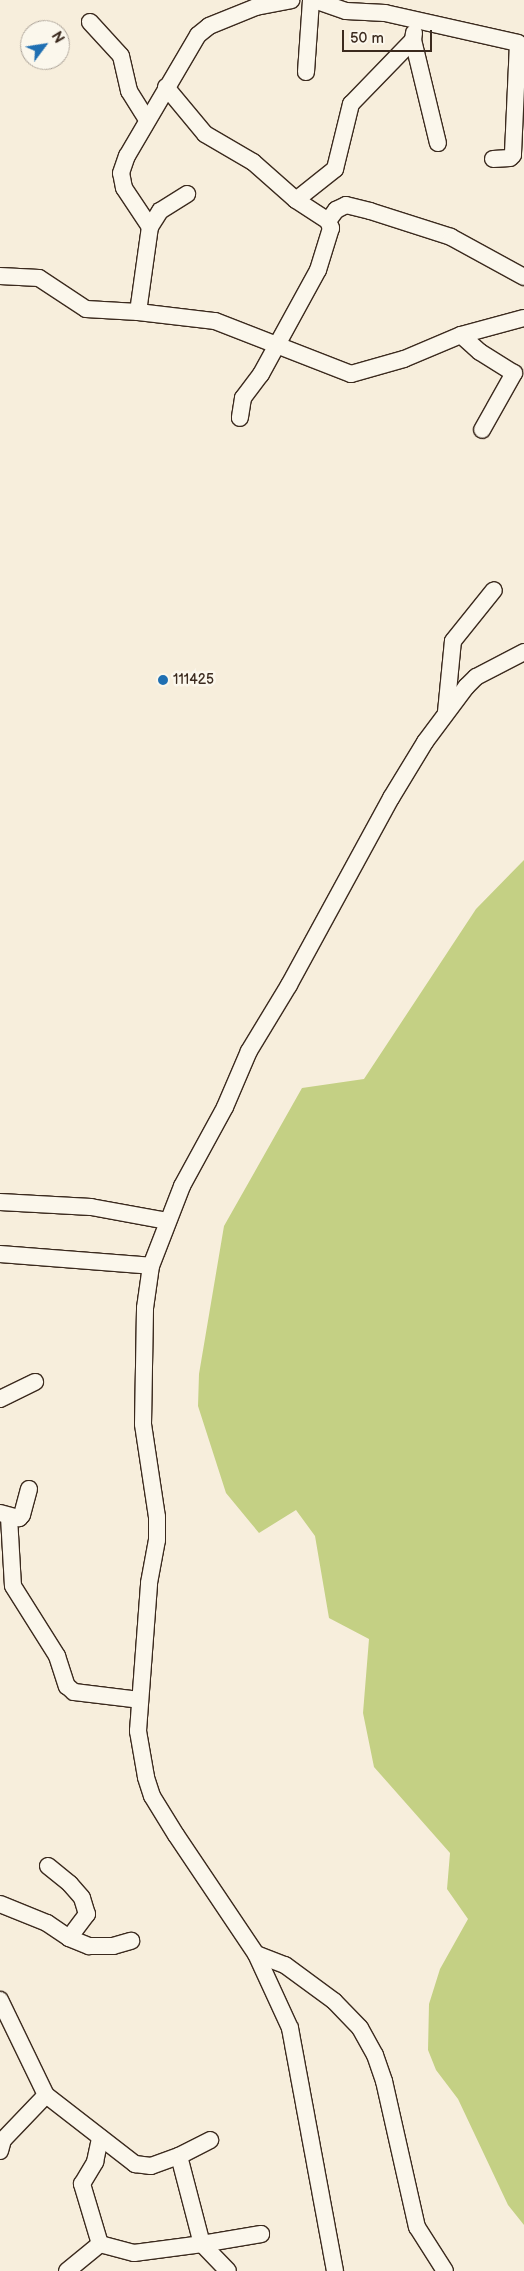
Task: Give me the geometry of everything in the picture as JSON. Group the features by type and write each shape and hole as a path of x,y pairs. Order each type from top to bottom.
{"street":[{"path":"150,227 124,188 121,172 127,156 191,45 209,26 256,8 291,0"},
{"path":"306,72 312,0 346,11 385,13 417,22 521,43 513,154 510,158 493,159"},
{"path":"90,22 122,56 129,91 147,120"},
{"path":"417,22 413,40 438,143"},
{"path":"296,200 336,169 351,104 413,40"},
{"path":"166,87 205,134 253,162 296,200 328,221"},
{"path":"138,312 150,227 160,211 187,194"},
{"path":"240,418 243,398 261,374 318,270 330,240 328,221 336,210 346,205 451,237 524,277"},
{"path":"0,277 39,278 86,309 138,312 215,321 351,374 404,359 461,335 524,318"},
{"path":"461,335 480,352 514,373 482,430"},
{"path":"446,712 453,640 494,590"},
{"path":"336,2271 290,2028 256,1954 152,1796 138,1730 149,1583 157,1540 157,1517 142,1424 145,1308 151,1266 168,1221 267,1018 289,985 391,798 446,712 476,677 524,652"},
{"path":"0,1202 91,1207 168,1221"},
{"path":"0,1254 151,1266"},
{"path":"0,1399 36,1382"},
{"path":"29,1489 22,1515 5,1515 6,1591 57,1656 70,1690 140,1700"},
{"path":"48,1866 70,1884 82,1898 87,1914 69,1938"},
{"path":"0,1904 47,1923 69,1938 89,1946 113,1946 131,1941"},
{"path":"256,1954 285,1965 334,2001 360,2028 375,2055 384,2081 416,2227 445,2271"},
{"path":"0,2000 46,2095 100,2138 143,2167 179,2156 210,2140"},
{"path":"0,2151 7,2135 46,2095"},
{"path":"100,2138 95,2162 82,2184 100,2244"},
{"path":"179,2156 202,2244 228,2271"},
{"path":"100,2244 134,2252 202,2244 262,2234"},
{"path":"67,2271 100,2244"}],"green space":[{"path":"524,860 524,2225 508,2205 458,2099 436,2070 428,2050 429,2004 440,1969 468,1919 447,1889 450,1853 374,1767 363,1713 369,1639 329,1618 315,1536 296,1510 259,1533 226,1493 198,1406 199,1374 224,1226 302,1088 364,1079 476,909"}],"place":[{"name":"111425","path":"163,680"}]}
